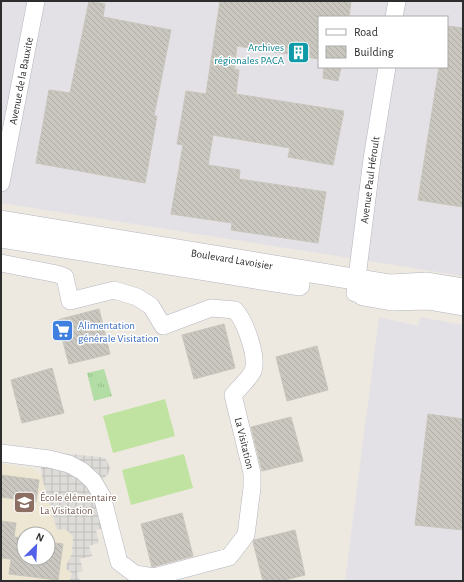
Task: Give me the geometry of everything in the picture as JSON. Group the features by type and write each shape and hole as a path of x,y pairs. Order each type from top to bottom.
{"street":[{"name":"Avenue de la Bauxite","path":"1,183 36,1"},
{"path":"394,16 396,1"},
{"name":"Avenue Paul Héroult","path":"356,287 387,68"},
{"name":"Boulevard Lavoisier","path":"1,221 356,287 392,300 428,299 463,305"},
{"name":"Boulevard Lavoisier","path":"1,237 356,287 426,283 463,289"},
{"name":"La Visitation","path":"1,263 58,274 65,277 70,301 114,290 137,297 151,306 163,326 211,308 236,310 243,318 255,361 252,372 233,395 252,473 252,488 246,535 228,558 154,577 135,574 119,562 102,496 93,481 82,471 69,464 49,459 1,453"}],"shaded area":[{"path":"1,1 463,1 463,276 1,203"},
{"path":"379,317 418,326 420,317 463,325 463,581 345,581"},
{"path":"39,451 100,457 106,459 110,468 108,474 103,479 110,500 110,526 96,530 99,543 89,546 92,556 80,559 83,571 77,572 80,581 69,581 72,573 65,568 72,554 73,537 64,529 57,530 42,477"},
{"name":"École élémentaire La Visitation","path":"1,464 35,469 42,477 57,529 64,529 73,537 72,554 66,568 72,573 69,581 1,581"}],"green space":[{"path":"104,369 112,396 94,401 87,373"},
{"path":"165,399 175,436 113,453 103,416"},
{"path":"184,454 193,488 131,505 122,470"}],"building":[{"path":"89,1 105,4 103,17 171,30 154,116 157,116 145,183 36,163 49,90 70,93"},
{"path":"220,1 351,1 349,16 318,16 318,59 237,46 234,69 239,70 236,94 344,111 333,165 288,157 290,148 213,135 208,165 240,170 239,179 326,192 318,243 231,230 232,223 171,214 183,145 177,144 186,91 206,94"},
{"path":"448,26 463,28 463,207 418,200 439,68 448,68"},
{"path":"324,68 341,68 338,81 323,78"},
{"path":"99,309 110,354 69,364 57,320"},
{"path":"224,324 235,368 194,379 182,335"},
{"path":"317,346 328,390 287,401 276,357"},
{"path":"52,368 64,413 22,423 11,380"},
{"path":"428,414 463,419 463,530 415,525"},
{"path":"291,417 303,461 262,471 251,427"},
{"path":"1,475 39,480 36,502 1,497"},
{"path":"182,513 193,556 152,567 141,524"},
{"path":"1,521 16,523 14,537 16,537 16,566 56,566 56,543 63,544 58,580 9,574 11,559 1,558"},
{"path":"295,530 305,575 281,581 263,581 253,542 254,540"}],"place":[{"name":"Archives régionales PACA","path":"299,53"},
{"name":"Alimentation générale Visitation","path":"63,331"},
{"name":"École élémentaire La Visitation","path":"25,503"}]}
